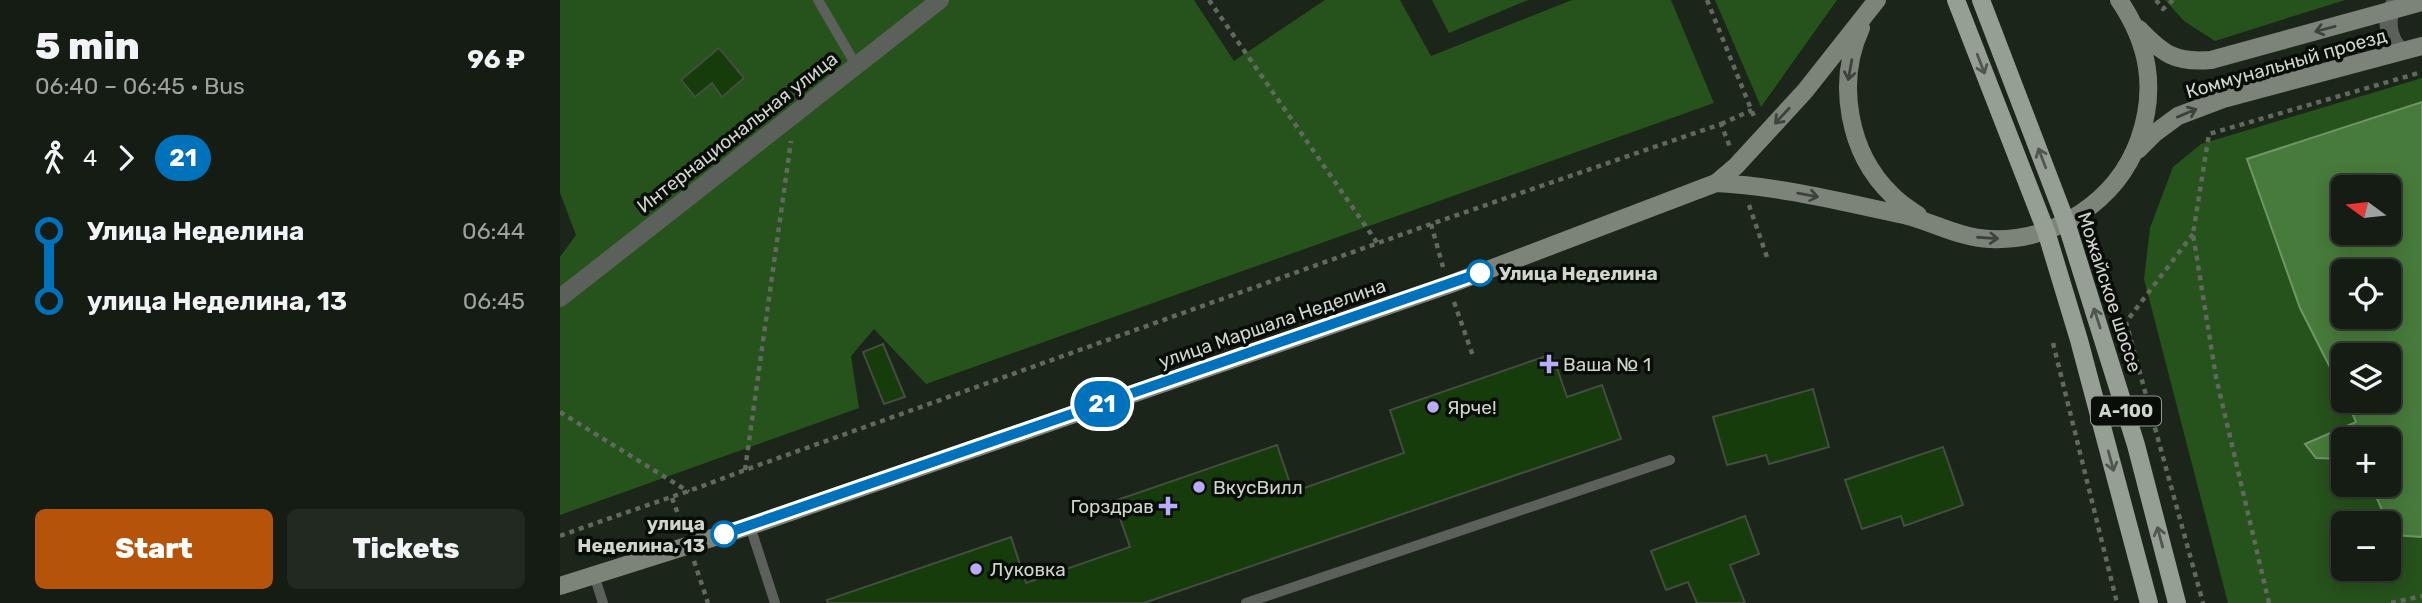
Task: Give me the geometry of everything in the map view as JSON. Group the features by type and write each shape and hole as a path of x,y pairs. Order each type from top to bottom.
{"main road":[{"name":"А-100","path":"1956,0 2046,231 2079,340 2149,603"},
{"name":"Можайское шоссе","path":"1981,0 2066,222 2136,445 2177,603"}],"street":[{"name":"Интернациональная улица","path":"560,298 940,0"},
{"path":"1716,183 1742,184 1812,196 1923,219 1955,233 1989,239 2024,237 2066,222 2088,209 2114,185 2134,155 2145,123 2149,89 2146,56 2135,23 2119,0"},
{"name":"Коммунальный проезд","path":"2135,23 2159,50 2179,60 2193,62 2211,60 2395,6 2422,2"},
{"path":"1874,3 1854,43 1847,83 1852,124 1866,162 1891,195 1923,219"},
{"path":"1716,183 1736,166 1805,91 1874,3"},
{"path":"2395,6 2389,27 2390,36 2401,51"},
{"name":"Коммунальный проезд","path":"2134,155 2155,133 2178,116 2223,99 2422,46"},
{"name":"улица Маршала Неделина","path":"560,586 750,526 1448,285 1716,183"}],"lane":[{"path":"818,0 856,65"},
{"path":"1246,603 1670,460"},
{"path":"750,526 775,603"},
{"path":"594,575 603,603"}],"path":[{"path":"1209,0 1378,244"},
{"path":"1707,0 1758,124"},
{"path":"2156,0 2163,9 2173,0"},
{"path":"2269,603 2216,377 2193,234 2209,134 2422,72"},
{"path":"560,536 1721,124 1752,110"},
{"path":"746,470 795,114"},
{"path":"1721,124 1732,155"},
{"path":"2193,234 2126,322 2203,603"},
{"path":"2053,342 2117,603"},
{"path":"560,412 689,492"},
{"path":"2391,603 2422,596"}],"shaded area":[{"path":"560,0 1194,0 1234,61 1325,0 1400,0 1431,56 1572,0 1671,0 1714,103 926,384 874,329 851,356 859,408 560,515 560,257 576,235 560,193"},
{"path":"1432,0 1528,0 1449,33"},
{"path":"1715,0 1837,0 1761,107"},
{"path":"2165,0 2345,0 2215,41 2184,21"},
{"path":"2422,78 2422,102 2248,159 2331,363 2331,413 2352,413 2356,421 2343,427 2331,427 2331,432 2305,444 2316,458 2331,459 2331,497 2376,497 2383,511 2331,511 2331,581 2401,581 2401,536 2422,537 2422,603 2228,603 2144,279 2150,228 2173,167 2201,144"},
{"path":"2422,102 2422,537 2401,536 2401,511 2382,511 2376,497 2401,497 2401,427 2344,427 2356,422 2352,413 2401,413 2401,343 2331,343 2331,369 2300,308 2247,159"},
{"path":"2331,433 2331,459 2316,458 2305,444"}],"building":[{"path":"719,48 744,78 722,97 712,83 695,97 681,80"},
{"path":"883,344 905,397 884,404 863,352"},
{"path":"1552,354 1567,397 1602,385 1621,439 1144,603 828,603 827,600 1011,537 1026,583 1130,547 1114,501 1277,445 1293,492 1404,453 1390,410"},
{"path":"1813,389 1829,447 1769,464 1766,455 1727,465 1713,417"},
{"path":"1943,447 1963,505 1904,526 1901,516 1862,529 1845,480"},
{"path":"1745,516 1759,554 1730,565 1745,603 1697,603 1688,582 1666,590 1651,551"}],"bus line":[{"name":"21","path":"724,534 1480,273"}],"place":[{"name":"Улица Неделина","path":"1480,273"},
{"name":"Ваша № 1","path":"1549,364"},
{"name":"Ярче!","path":"1433,407"},
{"name":"ВкусВилл","path":"1199,487"},
{"name":"Горздрав","path":"1168,506"},
{"name":"улица Неделина, 13","path":"724,534"},
{"name":"Луковка","path":"976,569"}]}
